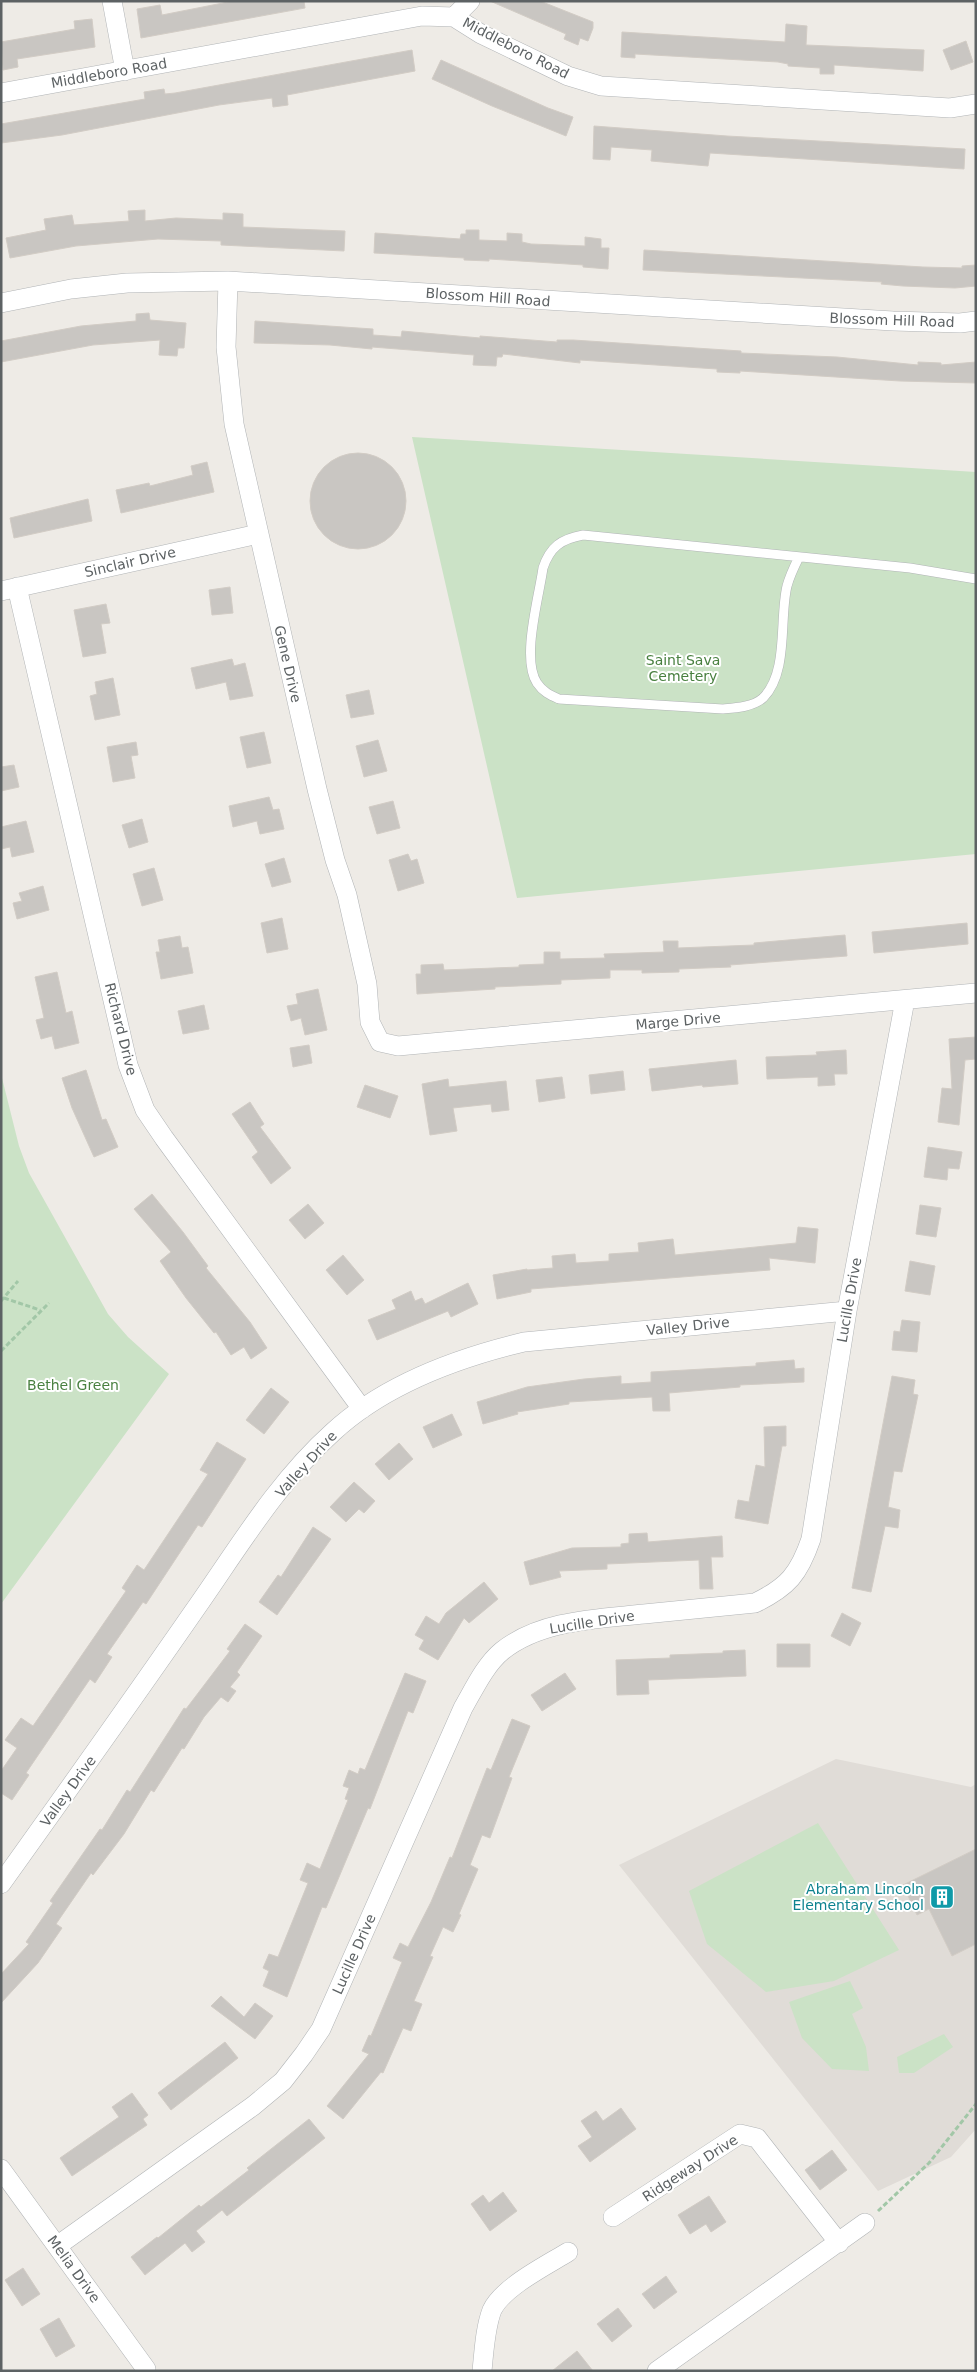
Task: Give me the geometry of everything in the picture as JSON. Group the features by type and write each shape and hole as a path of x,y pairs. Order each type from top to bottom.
{"street":[{"path":"112,1 125,70"},
{"path":"454,17 470,1"},
{"name":"Middleboro Road","path":"1,93 422,16 454,17 481,34 560,72 600,86 950,108 976,104"},
{"name":"Blossom Hill Road","path":"1,303 71,289 127,283 228,281 893,321 960,323 976,321"},
{"name":"Gene Drive","path":"228,281 226,347 228,387 234,424 317,789 335,860 347,895 367,984 370,1022 380,1042"},
{"name":"Sinclair Drive","path":"9,589 258,534"},
{"name":"Richard Drive","path":"9,589 128,1065 145,1110 362,1409"},
{"name":"Marge Drive","path":"380,1042 398,1046 976,993"},
{"name":"Lucille Drive","path":"57,2246 253,2106 283,2080 304,2054 320,2029 463,1708 479,1679 501,1652 525,1636 554,1626 590,1620 755,1603 778,1592 793,1576 804,1558 811,1539 847,1311 905,1000"},
{"name":"Valley Drive","path":"1,1884 266,1508 327,1438 362,1409 399,1387 441,1367 483,1352 524,1342 847,1311"},
{"name":"Ridgeway Drive","path":"613,2217 740,2134 757,2138 839,2243"},
{"name":"Melia Drive","path":"1,2169 146,2369"},
{"path":"657,2371 865,2223"},
{"path":"482,2371 487,2330 492,2310 502,2296 568,2252"}],"lane":[{"path":"799,557 787,587 779,662 773,684 762,699 744,707 723,709 559,699 545,692 536,682 530,653 543,568 547,556 556,544 568,538 583,535 910,568 976,578"}],"path":[{"path":"18,1281 2,1300 41,1310"},
{"path":"2,1351 49,1303"},
{"path":"865,2223 929,2162 976,2104"}],"shaded area":[{"path":"836,1759 971,1787 976,1784 976,2129 951,2157 878,2191 619,1865"}],"green space":[{"name":"Saint Sava Cemetery","path":"412,437 976,472 976,854 517,898"},
{"name":"Bethel Green","path":"1,1074 19,1146 29,1173 108,1314 128,1337 169,1374 1,1604"},
{"path":"818,1823 899,1950 834,1981 766,1992 707,1944 689,1891"},
{"path":"850,1981 863,2008 852,2014 866,2047 869,2071 832,2069 802,2038 789,2002"},
{"path":"944,2034 953,2047 914,2073 899,2073 897,2057"}],"building":[{"path":"233,1 304,1 305,8 141,38 137,9 160,5 162,15"},
{"path":"490,1 540,1 593,22 593,28 588,41 580,38 578,45 564,39 566,34"},
{"path":"92,19 95,47 17,59 18,67 3,70 1,42 75,29 74,21"},
{"path":"786,24 807,26 806,45 924,50 923,71 834,65 834,74 820,74 820,68 788,66 788,64 778,62 635,54 635,58 621,57 622,32 785,42"},
{"path":"966,41 973,62 951,70 943,50"},
{"path":"412,50 415,71 287,95 288,105 273,107 272,98 219,105 62,135 1,143 1,124 145,99 144,92 164,89 165,94 175,93"},
{"path":"441,60 548,108 573,117 566,136 432,79"},
{"path":"594,126 727,136 965,149 964,169 710,153 708,166 651,161 652,150 611,147 610,160 593,159"},
{"path":"145,210 145,221 176,218 223,220 223,213 243,214 243,227 345,231 344,251 221,245 221,241 158,239 76,246 10,258 6,238 46,230 44,219 72,215 74,225 129,221 128,211"},
{"path":"466,230 479,230 479,240 507,241 507,233 522,234 522,242 531,244 585,246 585,237 601,239 601,248 609,248 608,269 583,267 583,265 489,259 489,261 464,260 464,258 374,253 375,233 460,239 461,234 466,234"},
{"path":"644,250 923,267 962,268 962,266 976,265 976,286 955,288 903,286 881,284 882,282 643,270"},
{"path":"149,313 150,320 186,323 184,348 178,348 177,356 159,355 160,340 93,345 1,362 1,341 81,326 136,321 136,314"},
{"path":"255,321 373,329 373,335 401,337 402,331 480,338 480,336 557,342 557,340 573,340 741,351 741,353 837,357 918,365 918,362 941,363 941,365 976,362 976,383 900,381 740,371 740,373 717,372 717,369 580,360 580,363 503,354 502,357 497,357 496,366 473,365 474,355 372,347 372,349 330,345 254,343"},
{"path":"358,453 376,457 392,467 402,483 406,501 402,519 392,535 376,545 358,549 340,545 324,535 314,519 310,501 314,483 324,467 340,457"},
{"path":"207,462 214,492 121,513 116,490 149,483 150,486 193,475 191,466"},
{"path":"88,499 92,521 14,538 10,518"},
{"path":"230,587 233,613 212,615 209,590"},
{"path":"106,604 110,623 101,624 106,653 83,657 74,610"},
{"path":"232,659 234,666 245,663 253,696 230,700 226,682 196,689 191,668"},
{"path":"113,678 120,715 95,720 90,696 97,694 95,682"},
{"path":"369,690 374,714 351,718 346,695"},
{"path":"264,732 271,763 247,768 240,737"},
{"path":"378,740 387,771 364,777 356,746"},
{"path":"136,742 138,755 131,756 135,778 113,782 107,747"},
{"path":"14,765 19,787 1,791 1,767"},
{"path":"269,797 273,810 279,809 284,829 260,834 257,821 233,827 229,806"},
{"path":"393,801 400,828 377,834 369,807"},
{"path":"142,819 148,842 129,848 122,825"},
{"path":"26,821 34,852 12,857 10,847 1,849 1,827"},
{"path":"408,854 411,861 417,859 424,883 398,891 389,860"},
{"path":"284,858 291,882 272,887 265,864"},
{"path":"154,868 163,900 142,906 133,874"},
{"path":"43,886 49,910 17,919 13,903 22,901 19,893"},
{"path":"282,918 288,949 267,953 261,923"},
{"path":"967,923 968,944 874,953 872,932"},
{"path":"845,935 847,956 730,965 731,967 679,969 679,972 642,973 642,970 610,970 610,978 561,980 561,984 495,987 495,989 417,994 416,974 421,974 421,965 443,964 444,970 519,967 519,965 544,964 544,952 560,952 560,959 605,958 604,954 664,952 663,941 678,941 678,948 754,945 754,943"},
{"path":"180,936 182,948 188,947 193,973 161,979 156,952 160,952 158,940"},
{"path":"57,972 66,1013 72,1011 79,1043 55,1049 52,1036 41,1039 36,1020 44,1018 35,977"},
{"path":"318,989 327,1030 305,1035 301,1018 291,1021 287,1006 298,1004 296,994"},
{"path":"204,1005 209,1029 183,1034 178,1011"},
{"path":"976,1037 976,1059 965,1060 959,1125 938,1122 942,1088 952,1089 949,1039"},
{"path":"309,1045 312,1063 293,1067 290,1048"},
{"path":"846,1050 847,1074 834,1074 835,1085 818,1086 818,1077 767,1079 766,1057 817,1055 816,1052"},
{"path":"736,1060 738,1084 703,1087 702,1085 652,1091 649,1069"},
{"path":"86,1070 102,1120 106,1119 118,1147 94,1157 72,1108 62,1078"},
{"path":"623,1071 625,1090 591,1094 589,1075"},
{"path":"562,1077 565,1098 539,1102 536,1080"},
{"path":"448,1079 449,1087 506,1081 509,1110 492,1112 491,1104 453,1108 457,1131 430,1135 422,1084"},
{"path":"365,1085 398,1096 390,1118 357,1107"},
{"path":"250,1102 264,1124 260,1127 291,1168 271,1184 252,1157 258,1152 232,1114"},
{"path":"928,1147 962,1152 959,1169 948,1168 947,1180 924,1177"},
{"path":"152,1194 183,1232 208,1266 206,1268 250,1322 267,1348 251,1359 244,1347 231,1355 216,1332 214,1333 186,1298 160,1261 171,1252 134,1209"},
{"path":"308,1204 324,1223 305,1239 289,1220"},
{"path":"920,1205 941,1208 936,1237 916,1234"},
{"path":"798,1227 818,1229 815,1263 769,1258 770,1270 531,1289 531,1292 497,1299 493,1275 527,1269 553,1268 552,1256 575,1254 576,1263 609,1261 609,1254 639,1252 638,1243 673,1239 675,1255 796,1243"},
{"path":"343,1255 364,1280 347,1295 326,1270"},
{"path":"910,1261 935,1266 930,1295 905,1291"},
{"path":"468,1283 478,1304 451,1317 448,1311 377,1340 368,1320 396,1309 392,1300 411,1291 415,1301 422,1298 425,1304"},
{"path":"902,1320 920,1322 917,1352 892,1350 894,1331 900,1332"},
{"path":"794,1360 795,1369 804,1368 804,1382 740,1385 740,1387 669,1393 670,1411 653,1411 652,1397 569,1402 569,1404 517,1412 518,1414 483,1424 477,1402 527,1387 584,1379 621,1376 621,1384 651,1382 651,1372 756,1366 756,1363"},
{"path":"892,1376 915,1380 913,1394 918,1395 902,1472 894,1471 888,1507 900,1510 898,1528 885,1526 871,1592 852,1588"},
{"path":"271,1388 289,1402 264,1434 246,1420"},
{"path":"452,1414 462,1435 433,1448 423,1427"},
{"path":"786,1426 786,1446 782,1446 768,1524 735,1518 738,1500 749,1502 756,1465 765,1467 764,1427"},
{"path":"217,1442 246,1459 202,1527 198,1525 146,1604 143,1602 107,1654 112,1657 95,1683 90,1679 26,1773 29,1775 12,1800 1,1793 1,1771 17,1748 5,1740 21,1718 33,1726 126,1591 122,1588 137,1565 144,1570 208,1474 200,1470"},
{"path":"399,1443 413,1459 389,1480 375,1464"},
{"path":"354,1482 375,1501 364,1513 359,1509 346,1522 330,1507"},
{"path":"313,1527 331,1539 277,1615 259,1602 278,1575 281,1577"},
{"path":"647,1533 648,1542 722,1536 723,1557 711,1557 713,1589 700,1589 699,1560 607,1564 607,1569 559,1571 561,1577 530,1585 524,1562 572,1548 621,1547 621,1544 629,1543 629,1534"},
{"path":"484,1582 498,1599 469,1623 464,1618 438,1660 419,1649 424,1640 415,1635 426,1616 439,1624 446,1613"},
{"path":"842,1613 861,1623 850,1646 831,1636"},
{"path":"245,1624 262,1636 237,1672 240,1675 230,1687 236,1691 228,1702 221,1697 204,1717 154,1792 151,1790 124,1834 93,1875 91,1873 56,1924 62,1928 38,1963 1,2003 1,1974 29,1944 26,1942 53,1903 50,1901 100,1829 102,1830 127,1790 130,1792 184,1708 186,1709 230,1651 227,1649"},
{"path":"777,1644 810,1644 810,1667 777,1667"},
{"path":"745,1650 746,1676 648,1680 649,1694 617,1695 616,1660 670,1658 670,1655 723,1653 723,1651"},
{"path":"405,1673 426,1681 413,1713 408,1711 370,1809 368,1808 326,1908 322,1907 287,1997 263,1986 269,1971 263,1968 269,1954 278,1957 308,1883 300,1880 307,1863 320,1869 348,1800 345,1799 349,1788 343,1786 349,1770 358,1774 360,1768 365,1770"},
{"path":"565,1673 576,1689 542,1711 531,1695"},
{"path":"512,1719 530,1726 509,1777 512,1778 490,1838 482,1835 470,1865 478,1869 459,1914 461,1915 453,1932 443,1927 430,1956 433,1957 414,2001 422,2004 411,2031 403,2028 383,2073 381,2072 343,2119 327,2106 369,2054 362,2051 369,2035 371,2036 402,1962 393,1958 400,1943 408,1947 431,1902 450,1857 452,1858 487,1768 491,1770"},
{"name":"Abraham Lincoln Elementary School","path":"976,1849 976,1944 952,1956 929,1909 917,1915 903,1885"},
{"path":"221,1996 244,2017 255,2003 273,2016 255,2039 211,2006"},
{"path":"225,2042 238,2058 171,2110 158,2093"},
{"path":"132,2093 148,2115 143,2119 147,2125 72,2176 60,2158 119,2117 112,2107"},
{"path":"621,2108 636,2129 590,2162 578,2146 592,2137 581,2121 596,2111 603,2121"},
{"path":"309,2119 325,2138 227,2216 222,2210 196,2231 205,2242 192,2252 185,2243 145,2275 131,2257 199,2205 201,2207 249,2170 247,2168"},
{"path":"832,2150 847,2170 820,2190 805,2170"},
{"path":"503,2192 517,2211 490,2231 471,2204 483,2195 489,2203"},
{"path":"709,2196 726,2222 711,2232 706,2224 690,2234 678,2215"},
{"path":"23,2268 40,2294 22,2306 5,2280"},
{"path":"666,2276 677,2292 654,2309 642,2294"},
{"path":"618,2308 632,2326 612,2342 597,2324"},
{"path":"59,2318 75,2346 56,2357 40,2329"},
{"path":"577,2351 593,2371 552,2371"}],"place":[{"name":"Abraham Lincoln Elementary School","path":"942,1897"}]}
